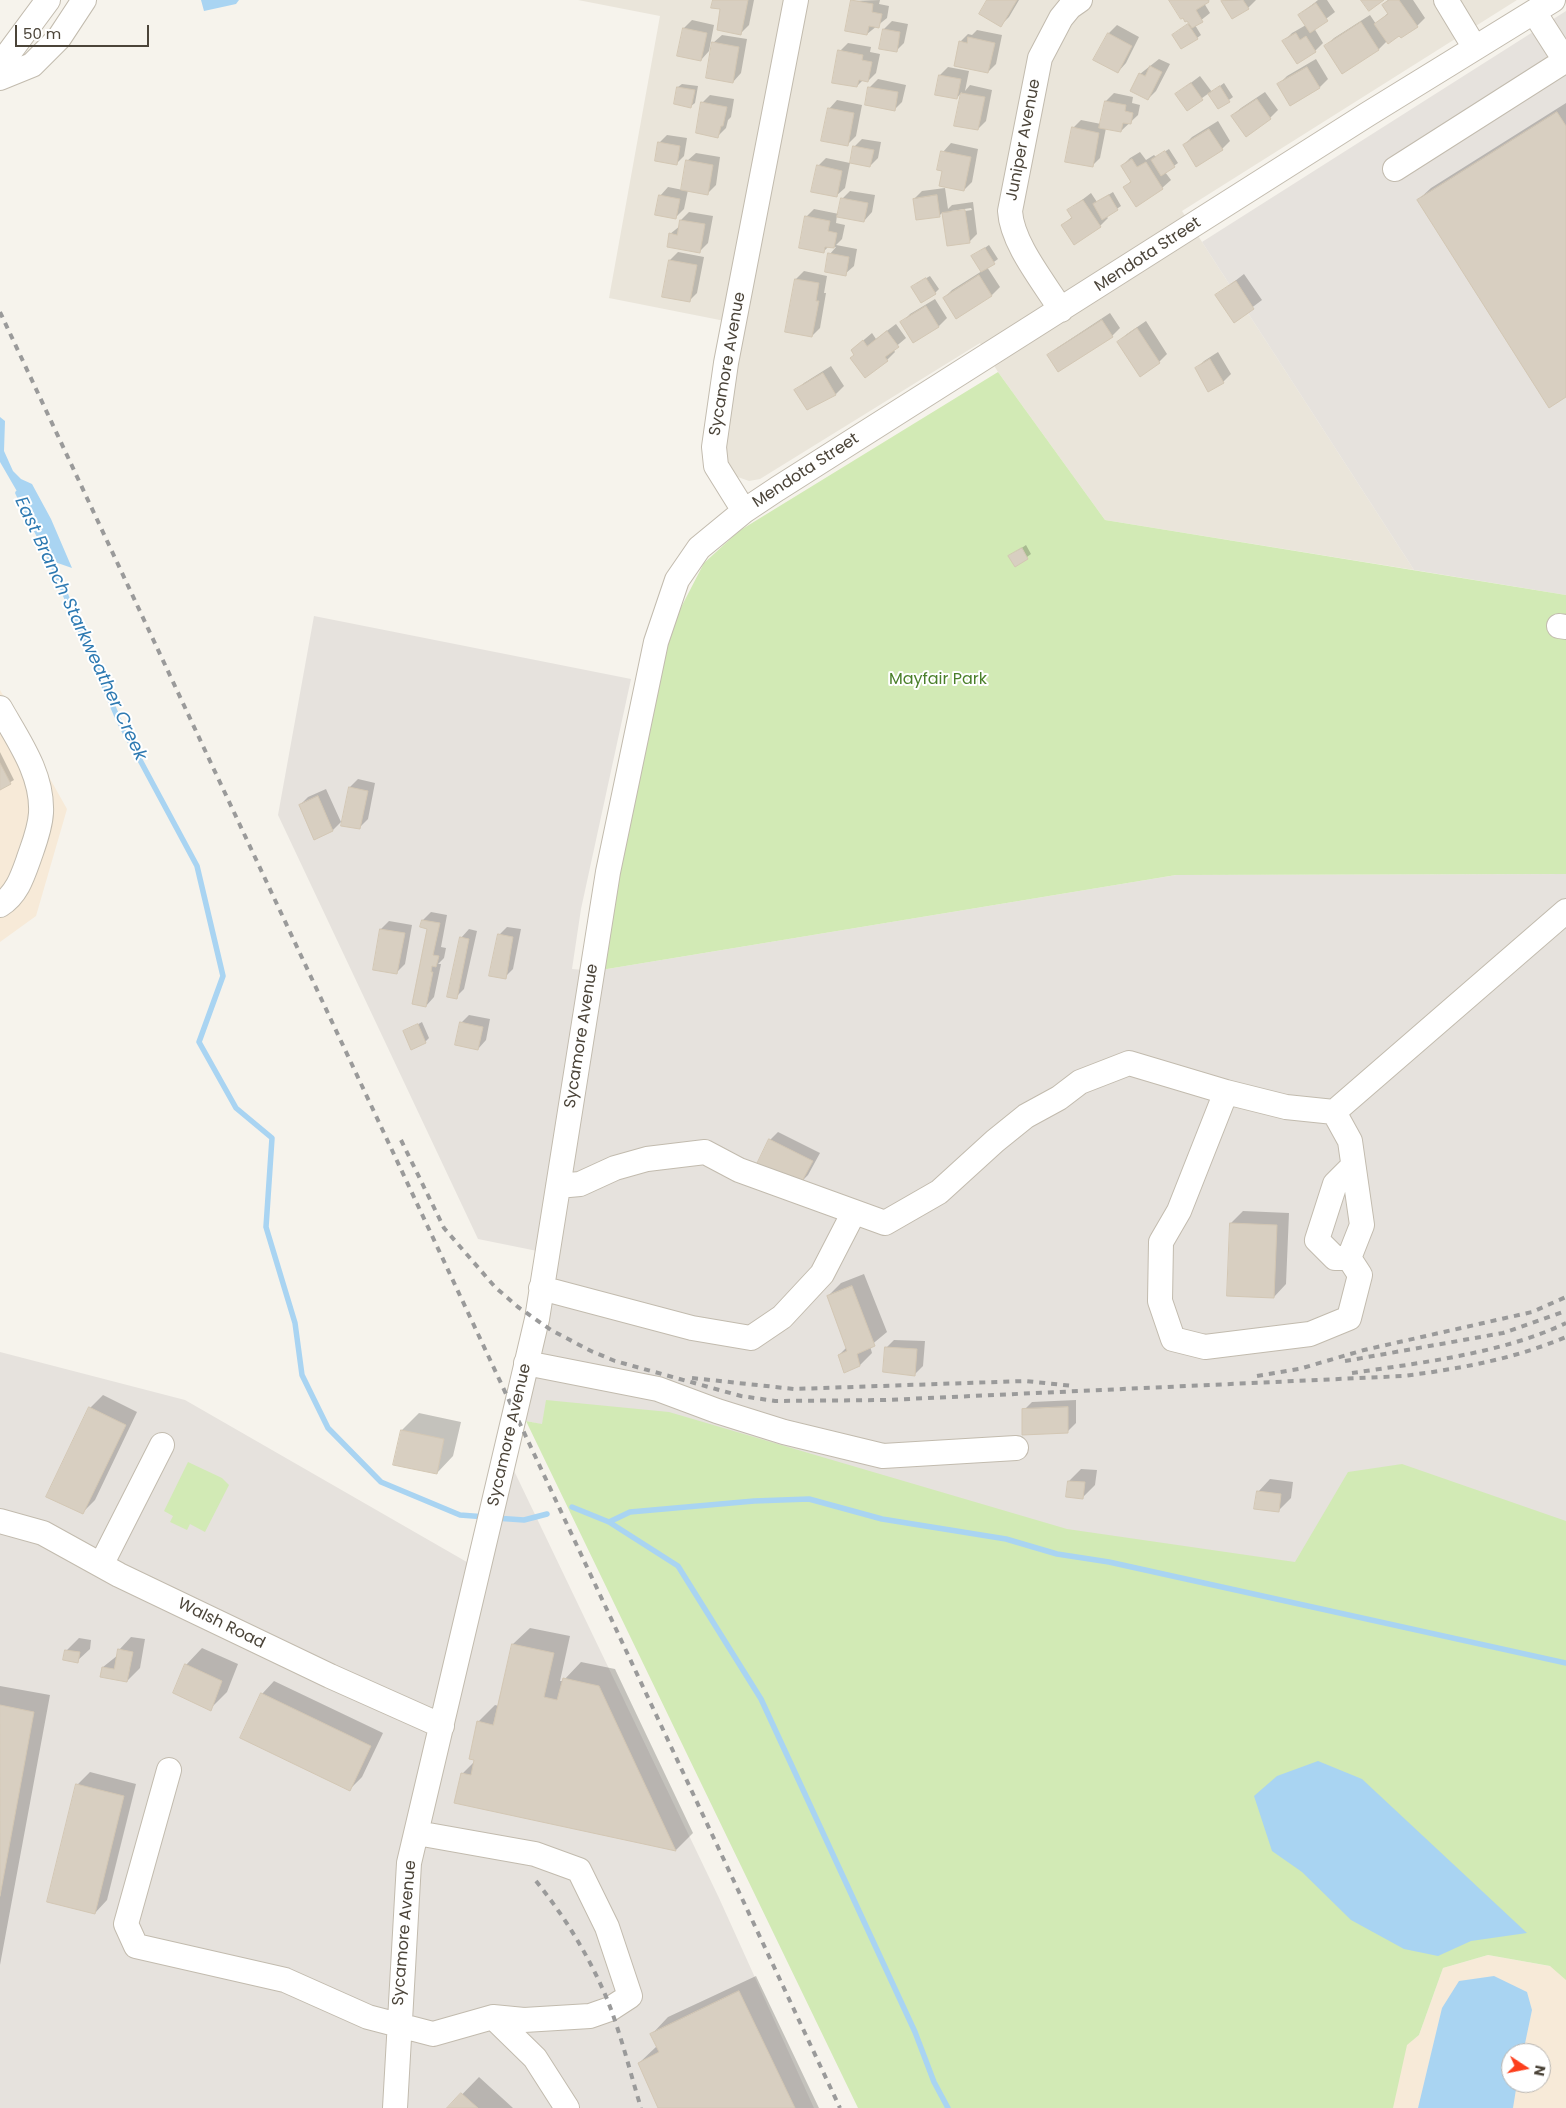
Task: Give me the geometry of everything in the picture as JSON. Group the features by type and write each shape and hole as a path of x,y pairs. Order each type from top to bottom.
{"street":[{"path":"0,65 48,0"},
{"path":"0,78 32,65 59,38 84,0"},
{"name":"Sycamore Avenue","path":"402,2106 398,2024 409,1863 537,1319 608,872 656,642 677,580 699,548 744,511 716,466 714,447 726,363 796,0"},
{"name":"Juniper Avenue","path":"1061,310 1016,237 1010,221 1010,211 1040,58 1061,18 1070,7 1080,0"},
{"path":"1446,0 1475,48"},
{"path":"1395,169 1566,61 1544,6"},
{"name":"Mendota Street","path":"744,511 890,416 1061,310 1368,114 1544,6"},
{"path":"0,708 33,769 40,790 41,813 38,832 21,883 6,901 0,905"},
{"path":"558,1186 580,1184 615,1168 647,1159 705,1152 739,1170 885,1223 938,1192 1026,1116 1060,1098 1080,1082 1129,1063 1286,1108 1334,1112 1566,912"},
{"path":"1226,1092 1179,1211 1161,1242 1160,1301 1173,1339 1205,1347 1281,1338 1310,1334 1348,1318 1360,1275 1349,1258"},
{"path":"1334,1112 1350,1141 1362,1225 1349,1258"},
{"path":"1349,1258 1335,1258 1317,1240 1335,1184 1353,1166"},
{"path":"541,1288 692,1328 751,1338 782,1317 822,1274 854,1212"},
{"path":"526,1363 658,1389 717,1411 784,1432 882,1456 1016,1448"},
{"path":"101,1564 162,1445"},
{"name":"Walsh Road","path":"0,1521 43,1533 101,1564 330,1676 442,1726"},
{"path":"169,1770 126,1924 136,1946 285,1980 368,2016 433,2034 493,2017 524,2020 590,2016 610,2009 630,1996 608,1927 579,1870 536,1854 417,1833"},
{"path":"493,2017 535,2058 567,2108"}],"shaded area":[{"path":"578,0 1517,0 1182,211 1414,570 1105,520 998,372 980,343 760,479 749,481 735,476 729,469 725,453 745,325 609,298 660,16"},
{"path":"1566,11 1566,595 1414,570 1202,242"},
{"path":"314,616 631,679 581,909 572,969 595,971 1176,875 1566,874 1566,1645 526,1421 557,1255 478,1239 278,815"},
{"path":"0,690 67,809 36,916 0,942"},
{"path":"0,1352 185,1400 479,1569 505,1452 719,1898 814,2108 0,2108"},
{"path":"1488,1955 1566,1969 1566,2108 1324,2108 1419,2035 1443,1968"}],"green space":[{"name":"Mayfair Park","path":"998,372 1105,520 1566,595 1566,874 1176,875 595,971 662,661 675,619 704,563 739,531"},
{"path":"546,1400 669,1412 1067,1529 1295,1562 1348,1472 1402,1464 1566,1521 1566,1980 1550,1966 1488,1955 1443,1968 1419,2035 1407,2045 1393,2108 858,2108 526,1421 542,1424"},
{"path":"188,1462 222,1478 229,1485 205,1532 190,1524 187,1530 170,1522 173,1516 164,1511"}],"water":[{"path":"201,0 239,0 236,4 204,11"},
{"path":"0,417 5,421 4,451 13,471 21,479 32,484 51,519 72,568 49,560 33,519 0,462"},
{"path":"1318,1761 1362,1779 1527,1933 1471,1941 1438,1956 1404,1949 1351,1920 1302,1872 1272,1851 1254,1796 1277,1776"},
{"path":"1494,1976 1527,1992 1532,2010 1525,2043 1501,2043 1501,2093 1515,2093 1513,2108 1418,2108 1442,2008 1459,1981"}],"building":[{"path":"713,0 748,0 741,35 717,30 720,9 711,8"},
{"path":"851,0 873,4 872,12 882,14 879,28 869,26 867,35 845,31"},
{"path":"987,0 1017,0 1001,27 979,14"},
{"path":"1169,0 1208,0 1209,2 1196,10 1203,22 1192,28 1187,21 1185,22 1183,18 1181,19"},
{"path":"1243,0 1249,9 1232,19 1221,1"},
{"path":"1361,0 1384,0 1369,11"},
{"path":"1389,0 1399,0 1418,27 1401,38 1399,36 1388,44 1374,24 1388,14 1382,5"},
{"path":"1316,3 1328,21 1310,33 1298,15"},
{"path":"1361,22 1379,50 1342,74 1324,46"},
{"path":"1188,24 1198,39 1181,49 1172,35"},
{"path":"683,28 707,33 701,61 677,56"},
{"path":"883,29 900,32 897,52 879,49"},
{"path":"1108,33 1132,46 1118,73 1093,60"},
{"path":"1296,33 1300,40 1306,36 1316,52 1297,64 1282,41"},
{"path":"968,37 995,43 988,73 954,66 959,41 967,43"},
{"path":"712,42 739,47 733,83 706,78"},
{"path":"838,50 863,55 862,60 872,62 868,82 859,80 857,87 832,83"},
{"path":"1150,66 1162,72 1148,100 1130,91 1139,73 1145,76"},
{"path":"1307,67 1320,88 1290,106 1277,84"},
{"path":"939,75 961,79 957,99 935,95"},
{"path":"1191,83 1203,100 1187,111 1175,94"},
{"path":"1220,86 1230,102 1218,109 1208,94"},
{"path":"677,87 695,90 691,108 674,104"},
{"path":"868,87 898,92 895,111 865,105"},
{"path":"961,93 985,97 978,130 954,126"},
{"path":"1257,99 1271,119 1246,137 1231,116"},
{"path":"1105,101 1126,105 1125,111 1133,113 1131,124 1123,123 1121,132 1099,128"},
{"path":"701,102 727,107 718,138 696,133"},
{"path":"828,108 854,113 848,146 821,141"},
{"path":"1557,112 1566,126 1566,397 1549,408 1417,200"},
{"path":"1072,127 1099,133 1093,167 1065,162"},
{"path":"1209,129 1223,150 1196,167 1183,145"},
{"path":"658,142 680,146 677,165 655,161"},
{"path":"853,146 874,150 870,167 850,163"},
{"path":"941,151 971,157 964,191 939,186 942,171 937,170"},
{"path":"1165,151 1175,167 1161,176 1151,160"},
{"path":"1132,159 1137,167 1146,162 1163,189 1136,207 1123,187 1131,182 1121,166"},
{"path":"686,160 713,165 708,195 681,190"},
{"path":"817,165 842,171 837,197 811,192"},
{"path":"659,195 680,199 676,219 655,215"},
{"path":"937,195 940,217 916,220 913,199"},
{"path":"1109,195 1118,210 1102,220 1093,204"},
{"path":"841,198 868,203 864,222 837,217"},
{"path":"1083,200 1101,227 1074,245 1061,225 1072,218 1067,210"},
{"path":"965,210 970,243 947,246 942,213"},
{"path":"805,216 830,221 828,231 837,233 834,248 825,247 824,253 799,248"},
{"path":"680,220 705,224 700,253 667,247 669,233 677,235"},
{"path":"985,248 995,264 981,272 971,256"},
{"path":"828,253 849,257 846,276 825,272"},
{"path":"669,260 697,265 690,302 662,297"},
{"path":"979,275 992,296 956,319 943,298"},
{"path":"926,278 936,294 921,303 911,287"},
{"path":"795,279 819,283 816,301 819,301 812,337 785,332"},
{"path":"1236,281 1254,309 1234,323 1215,295"},
{"path":"926,306 939,327 913,343 900,322"},
{"path":"1102,320 1113,337 1058,372 1047,355"},
{"path":"1137,328 1160,363 1140,377 1117,342"},
{"path":"887,331 899,347 885,357 888,361 865,378 850,358 854,355 851,350 863,340 867,346"},
{"path":"1210,359 1224,383 1208,392 1195,368"},
{"path":"823,373 836,395 807,410 794,390"},
{"path":"1022,548 1028,559 1015,567 1008,556"},
{"path":"0,763 11,784 0,790"},
{"path":"349,787 368,791 360,829 341,826"},
{"path":"318,796 333,831 314,840 299,805"},
{"path":"422,920 440,923 433,955 439,956 436,967 432,966 431,972 433,972 426,1007 412,1004 427,929 420,927"},
{"path":"380,929 405,933 397,974 373,970"},
{"path":"498,934 513,937 506,979 489,976"},
{"path":"460,937 469,939 457,999 447,997"},
{"path":"460,1022 483,1027 478,1050 455,1045"},
{"path":"418,1024 426,1043 411,1050 403,1031"},
{"path":"769,1139 813,1161 800,1185 757,1164"},
{"path":"1230,1223 1277,1225 1274,1298 1227,1296"},
{"path":"852,1286 875,1346 857,1354 860,1366 844,1373 838,1355 847,1351 827,1296"},
{"path":"885,1347 917,1349 915,1376 883,1372"},
{"path":"89,1407 126,1425 83,1514 46,1497"},
{"path":"1068,1407 1068,1433 1022,1435 1022,1409"},
{"path":"401,1430 444,1439 437,1474 393,1465"},
{"path":"1068,1481 1085,1482 1083,1499 1066,1497"},
{"path":"1257,1491 1281,1494 1279,1512 1254,1509"},
{"path":"512,1644 554,1653 544,1697 557,1700 563,1678 599,1686 676,1851 454,1803 461,1773 471,1775 474,1760 469,1759 477,1721 493,1725"},
{"path":"118,1649 133,1652 127,1682 100,1677 102,1667 114,1669"},
{"path":"65,1650 80,1652 78,1663 63,1660"},
{"path":"185,1664 222,1681 211,1711 173,1693"},
{"path":"261,1693 371,1746 350,1791 240,1738"},
{"path":"0,1705 34,1712 0,1896"},
{"path":"76,1784 124,1796 95,1914 47,1902"},
{"path":"739,1991 795,2108 658,2108 638,2063 659,2052 650,2034"},
{"path":"461,2093 478,2108 447,2108"}],"waterway":[{"name":"East Branch Starkweather Creek","path":"18,493 41,539"},
{"name":"East Branch Starkweather Creek","path":"49,556 119,721 197,866 223,976 199,1042 236,1108 272,1138 266,1227 295,1323 302,1375 328,1428 381,1482 460,1515 486,1517"},
{"path":"609,1522 630,1512 754,1501 809,1499 882,1519 1006,1539 1057,1554 1109,1562 1566,1663"},
{"path":"572,1507 609,1522 678,1566 761,1699 915,2032 934,2082 948,2108"},
{"name":"East Branch Starkweather Creek","path":"495,1518 524,1520 547,1514"}],"railway":[{"path":"0,312 840,2108"},
{"path":"401,1140 444,1228 495,1287 518,1307 551,1330 615,1361 741,1396 775,1401 886,1400 1403,1376 1486,1362 1546,1345 1566,1337"},
{"path":"1257,1376 1299,1369 1364,1350 1532,1312 1566,1297"},
{"path":"1345,1361 1503,1333 1566,1311"},
{"path":"1352,1373 1461,1356 1516,1342 1566,1323"},
{"path":"692,1378 794,1389 1025,1381 1073,1386"},
{"path":"536,1881 576,1937 600,1983 617,2026 641,2108"}]}
